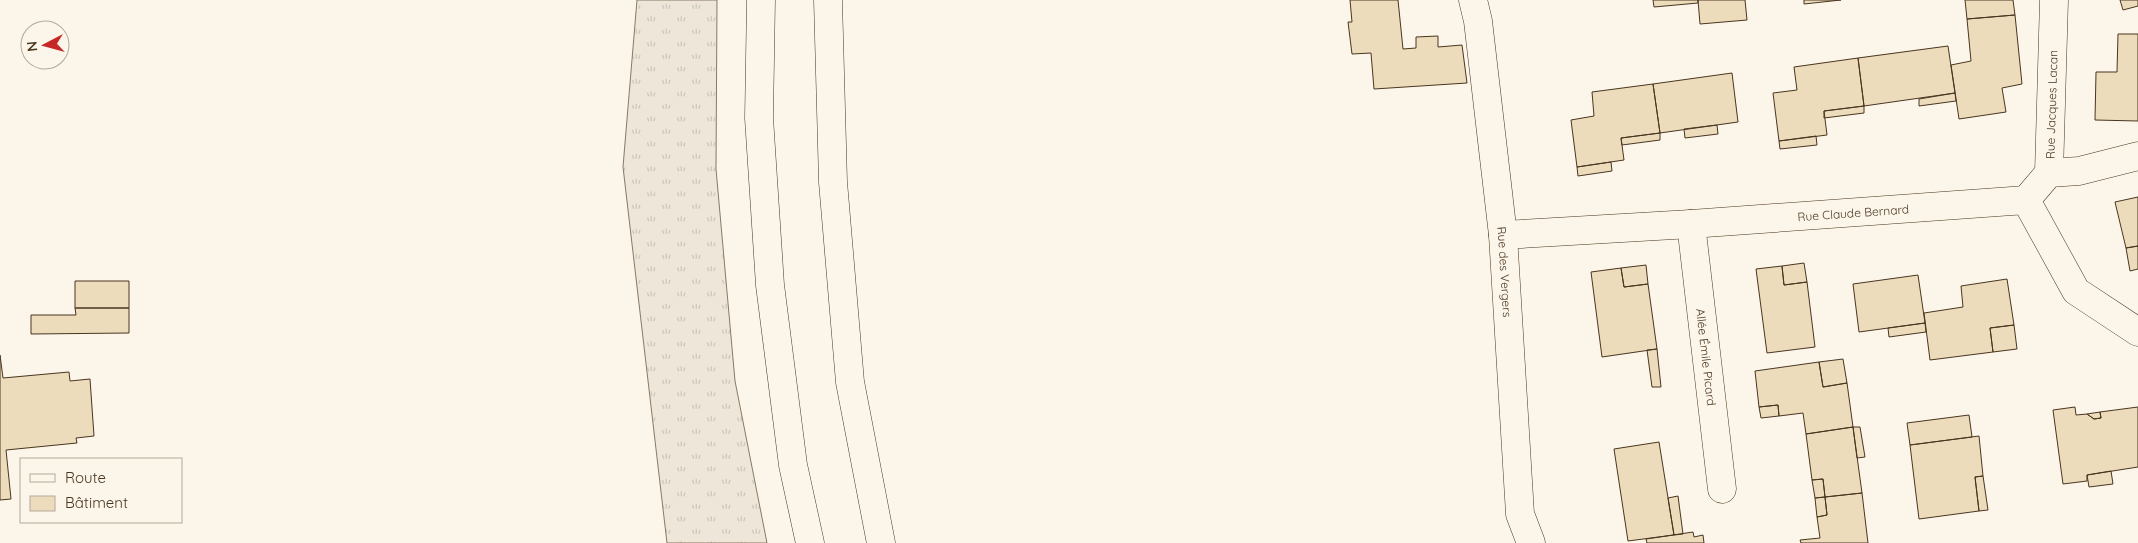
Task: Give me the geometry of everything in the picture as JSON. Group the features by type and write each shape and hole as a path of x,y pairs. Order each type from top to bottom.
{"main road":[{"path":"761,0 759,118 770,285 793,465 810,543"},
{"path":"828,0 833,182 850,382 880,543"},
{"name":"Rue des Vergers","path":"1473,0 1478,21 1503,235 1520,514 1531,543"},
{"name":"Rue Jacques Lacan","path":"2026,200 2049,173 2054,0"},
{"path":"2049,173 2079,170 2138,156"},
{"path":"2026,200 2076,291 2138,332"},
{"name":"Rue Claude Bernard","path":"1503,235 1691,224 2026,200"},
{"name":"Allée Émile Picard","path":"1691,224 1722,489"}],"green space":[{"path":"637,0 717,0 716,169 735,381 767,543 667,543 623,167"}],"building":[{"path":"1350,0 1398,0 1403,49 1416,48 1416,37 1438,36 1438,47 1462,45 1467,83 1374,89 1371,53 1352,54 1348,22 1352,22"},
{"path":"1653,0 1698,0 1698,3 1654,7"},
{"path":"1698,0 1745,0 1747,20 1700,24"},
{"path":"1804,0 1841,0 1804,4"},
{"path":"1965,0 2013,0 2015,15 1967,19"},
{"path":"2120,0 2138,0 2138,6 2123,10"},
{"path":"2015,15 2022,84 2002,88 2006,112 1959,119 1951,65 1971,61 1967,19"},
{"path":"2118,34 2138,34 2138,121 2095,120 2096,72 2117,72"},
{"path":"1948,46 1955,93 1864,106 1858,58"},
{"path":"1858,58 1864,106 1824,111 1827,135 1779,141 1773,93 1797,90 1794,67"},
{"path":"1732,73 1738,122 1660,133 1653,84"},
{"path":"1653,84 1660,133 1621,138 1624,160 1577,167 1571,120 1594,116 1592,92"},
{"path":"1955,93 1956,101 1919,106 1919,99"},
{"path":"1864,106 1864,113 1824,118 1824,111"},
{"path":"1717,125 1718,134 1685,138 1684,129"},
{"path":"1660,133 1660,140 1622,145 1621,138"},
{"path":"1816,136 1817,145 1780,149 1779,141"},
{"path":"1611,162 1612,171 1578,176 1577,167"},
{"path":"2138,197 2138,246 2126,248 2115,202"},
{"path":"2138,246 2138,269 2130,271 2126,248"},
{"path":"1804,263 1807,282 1784,285 1782,266"},
{"path":"1646,265 1648,284 1624,287 1621,268"},
{"path":"1782,266 1784,285 1807,282 1815,347 1767,353 1756,269"},
{"path":"1621,268 1624,287 1648,284 1657,349 1602,357 1591,272"},
{"path":"1918,275 1925,323 1859,332 1853,284"},
{"path":"2007,279 2014,325 1990,328 1993,352 1930,360 1924,313 1963,307 1961,286"},
{"path":"75,281 129,281 129,308 75,308"},
{"path":"75,308 129,308 129,333 31,334 31,315 76,315"},
{"path":"1925,323 1926,332 1889,337 1888,328"},
{"path":"2014,325 2017,349 1993,352 1990,328"},
{"path":"1657,349 1661,387 1652,387 1647,350"},
{"path":"0,355 3,378 69,372 70,381 90,379 94,436 76,438 77,443 6,450 11,499 0,500"},
{"path":"1843,359 1847,383 1823,387 1819,362"},
{"path":"1819,362 1823,387 1847,383 1853,427 1806,434 1803,413 1779,416 1778,405 1759,407 1755,371"},
{"path":"1778,405 1779,416 1761,418 1759,407"},
{"path":"2075,407 2076,415 2087,414 2094,419 2101,418 2100,412 2138,407 2138,467 2087,475 2087,481 2063,484 2053,410"},
{"path":"2100,412 2101,418 2094,419 2087,414"},
{"path":"1969,415 1972,437 1910,445 1907,423"},
{"path":"1853,427 1862,493 1825,497 1823,479 1812,480 1806,434"},
{"path":"1853,427 1860,427 1865,457 1857,458"},
{"path":"1979,436 1983,476 1975,477 1979,511 1919,519 1910,445"},
{"path":"1659,442 1674,535 1628,541 1614,449"},
{"path":"2111,471 2113,484 2089,487 2087,475"},
{"path":"1983,476 1988,510 1979,511 1975,477"},
{"path":"1823,479 1825,497 1815,498 1812,480"},
{"path":"1862,493 1868,543 1801,543 1800,540 1820,538 1817,517 1827,515 1825,497"},
{"path":"1678,496 1683,534 1674,535 1668,498"},
{"path":"1825,497 1827,515 1817,517 1815,498"},
{"path":"1693,532 1694,537 1703,535 1704,543 1647,543 1646,539"}]}
